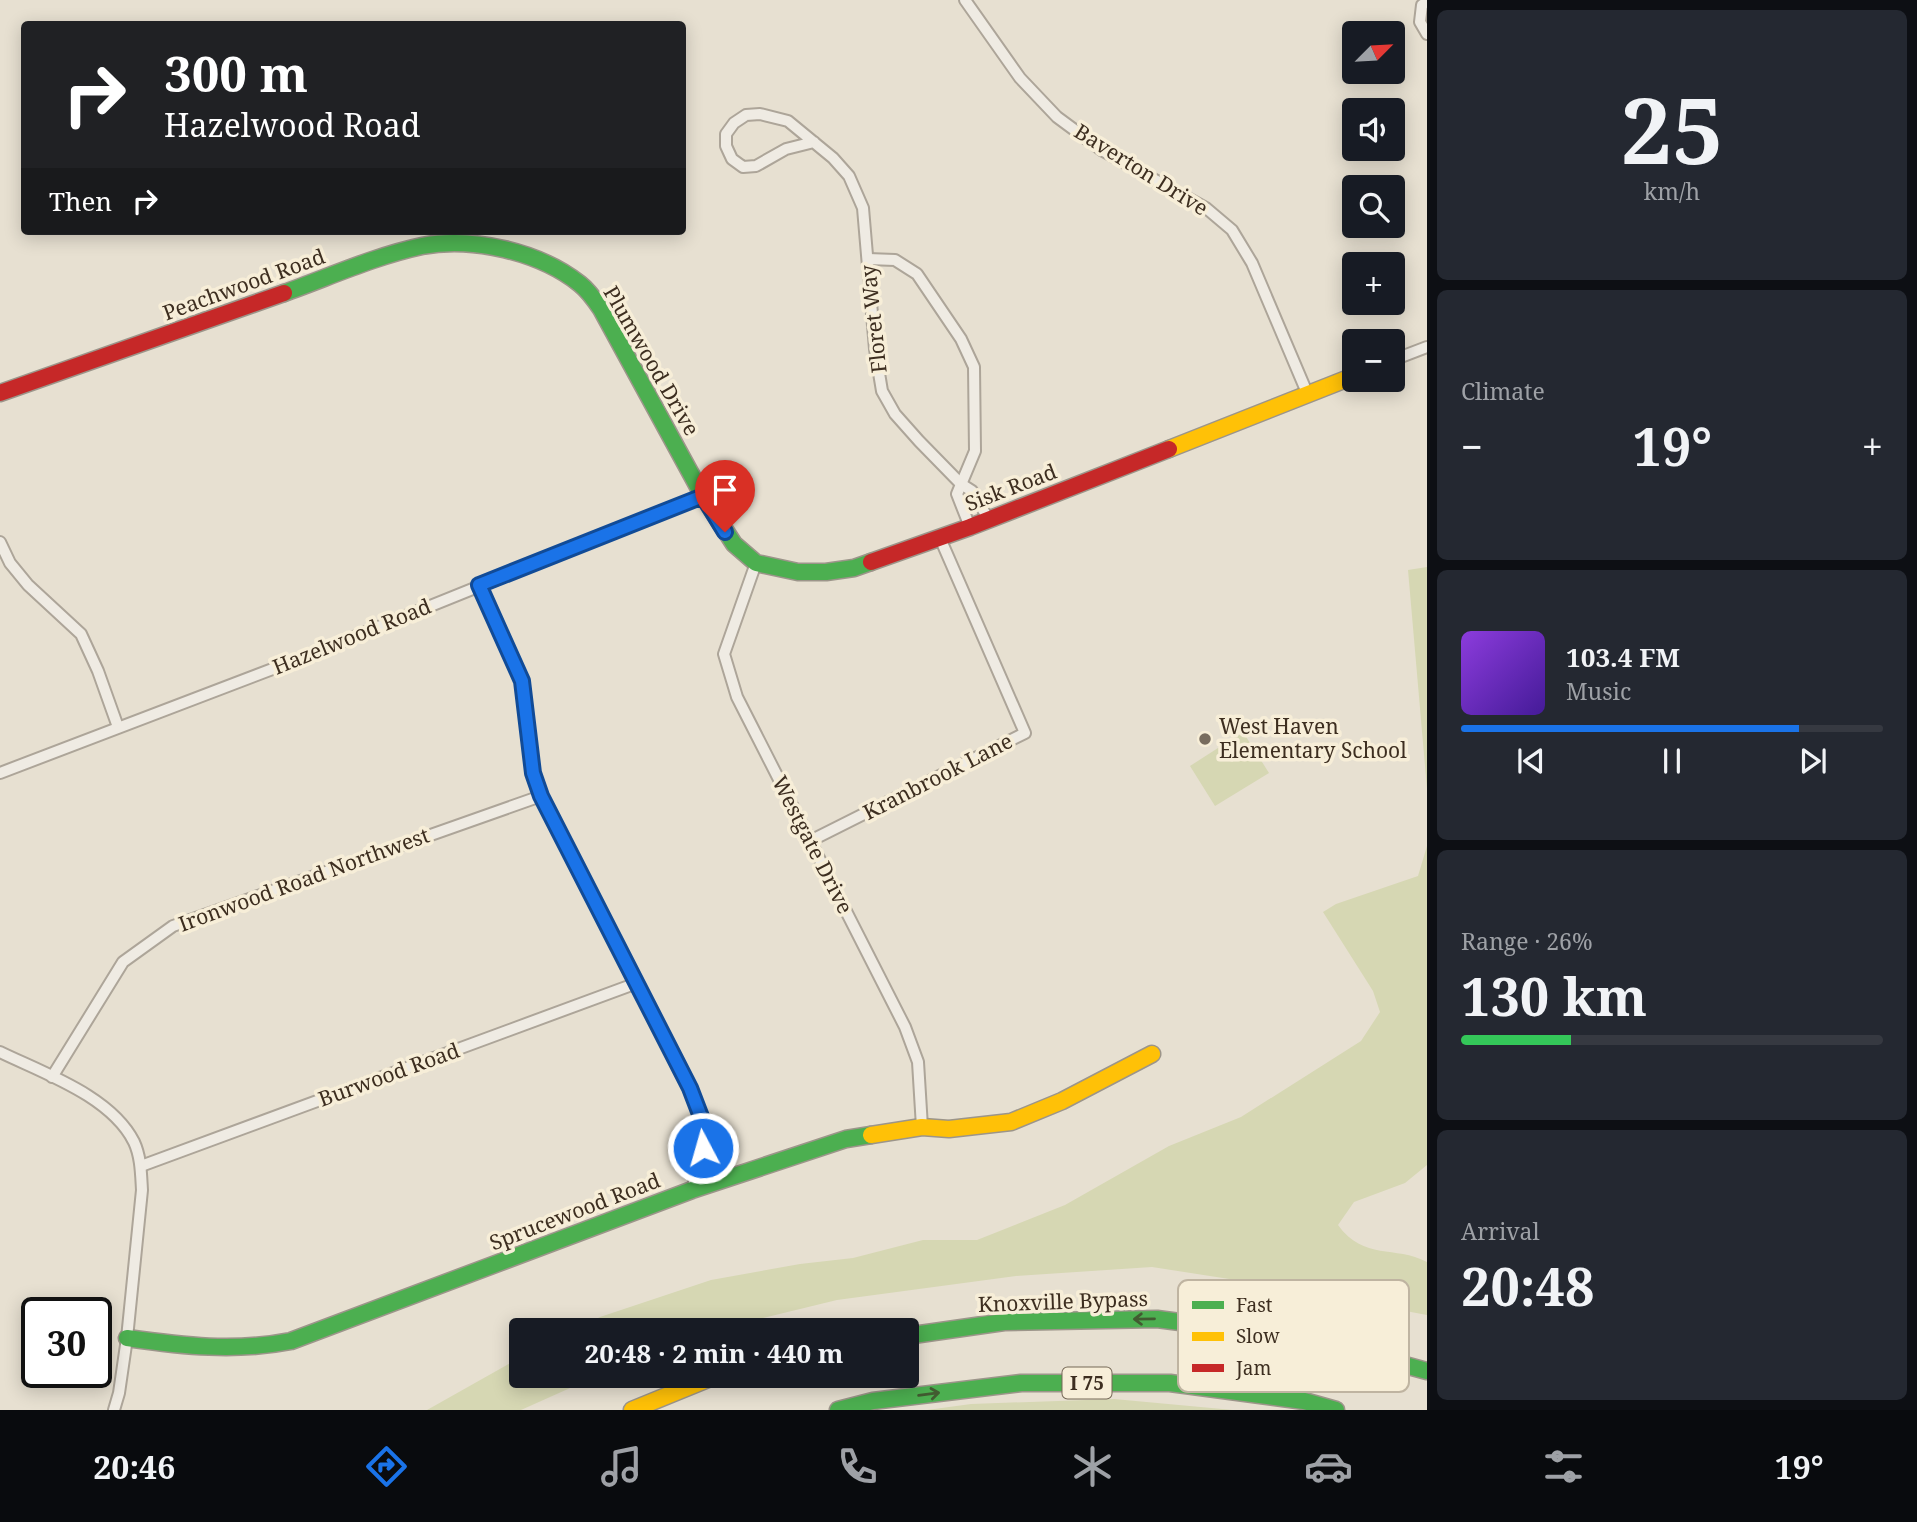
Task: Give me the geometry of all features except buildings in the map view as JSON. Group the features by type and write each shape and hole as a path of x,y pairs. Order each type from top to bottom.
{"main road":[{"name":"Peachwood Road","path":"0,393 398,252 431,245 467,245 532,258 582,285"},
{"name":"Plumwood Drive","path":"582,285 617,335 703,496"},
{"name":"Sisk Road","path":"756,564 798,572 854,568 989,520 1342,381"},
{"path":"703,496 734,544 756,564"},
{"name":"Sprucewood Road","path":"127,1338 222,1350 262,1348 292,1341 692,1190 846,1139 922,1127 949,1129 1011,1122 1062,1101 1152,1054"},
{"name":"Knoxville Bypass","path":"919,1334 1004,1322 1157,1319 1178,1322"},
{"name":"Knoxville Bypass","path":"1409,1366 1427,1371"},
{"name":"I 75","path":"838,1410 873,1401 1021,1383 1178,1384"},
{"path":"632,1410 690,1388"},
{"name":"I 75","path":"1237,1392 1304,1401 1336,1410"}],"street":[{"name":"Baverton Drive","path":"965,0 1020,78 1057,117 1103,151 1206,208 1232,230 1252,263 1308,395"},
{"path":"1427,2 1422,5 1420,22 1427,34"},
{"name":"Floret Way","path":"814,142 786,149 755,166 743,167 732,159 726,146 726,134 734,123 746,115 760,114 788,121 814,142 849,176 863,208 875,349 882,391 895,414 961,484 972,491 989,520"},
{"path":"868,259 895,260 917,274 961,338 974,367 975,451 957,494 970,527"},
{"path":"1405,355 1427,347"},
{"name":"Hazelwood Road","path":"0,773 304,657 703,496"},
{"name":"Kranbrook Lane","path":"810,841 1025,733 940,538"},
{"path":"0,542 10,563 28,585 81,634 98,671 118,727"},
{"name":"Westgate Drive","path":"756,564 724,654 737,697 905,1027 918,1062 922,1127"},
{"path":"479,585 522,681 533,773 541,796 690,1088 703,1122 703,1148 692,1190"},
{"name":"Ironwood Road Northwest","path":"51,1077 123,962 173,926 541,796"},
{"name":"Burwood Road","path":"141,1166 637,983"},
{"path":"0,1052 103,1106 134,1142 141,1166 142,1190 127,1338 114,1410"}],"green space":[{"path":"1427,567 1427,789 1408,570"},
{"path":"1243,732 1269,773 1215,806 1190,766"},
{"path":"1427,846 1427,1165 1405,1183 1354,1202 1338,1225 1358,1244 1427,1262 1427,1315 1409,1312 1409,1280 1236,1280 1152,1267 1016,1276 837,1300 763,1318 598,1318 711,1280 800,1264 853,1258 923,1240 977,1240 1065,1205 1169,1146 1241,1117 1361,1041 1380,1012 1373,991 1323,912 1336,904 1418,876"},
{"path":"509,1364 509,1388 570,1388 521,1410 427,1410"},
{"path":"1114,1399 1233,1410 927,1410 971,1404"}],"traffic: fast":[{"path":"284,293 387,255 442,243 505,249 545,263 580,284 599,306 703,496 734,544 756,563 798,572 826,572 854,568 871,562"},
{"path":"127,1338 209,1347 291,1341 692,1190 846,1139 871,1135"},
{"path":"919,1334 1004,1322 1157,1319 1178,1322"},
{"path":"1409,1366 1427,1371"},
{"path":"838,1410 873,1401 1021,1383 1178,1384"},
{"path":"1237,1392 1304,1401 1336,1410"}],"traffic: slow":[{"path":"1169,449 1342,381"},
{"path":"871,1135 922,1127 949,1129 1011,1122 1062,1101 1152,1054"},
{"path":"632,1410 686,1388"}],"traffic: jam":[{"path":"0,393 284,293"},
{"path":"871,562 970,527 1169,449"}],"place":[{"name":"West Haven Elementary School","path":"1205,739"}],"route":[{"path":"703,1148 703,1122 690,1088 541,796 533,773 522,681 479,585 703,496 725,532"}]}
